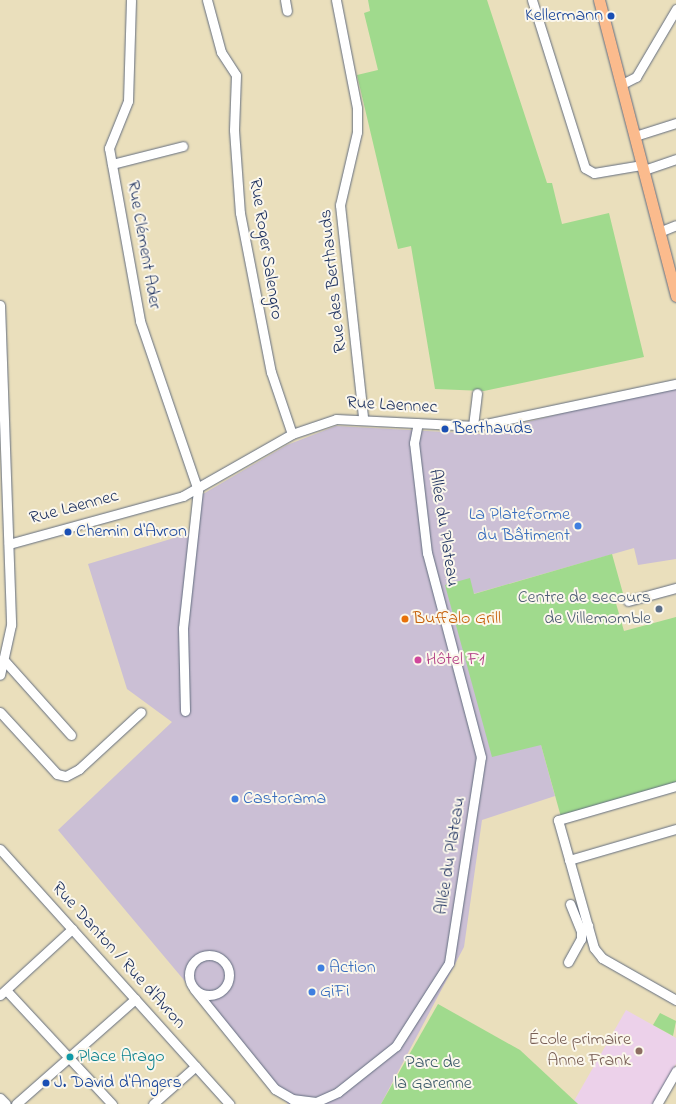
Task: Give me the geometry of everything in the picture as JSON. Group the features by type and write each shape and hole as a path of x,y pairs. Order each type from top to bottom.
{"main road":[{"path":"599,0 675,290"}],"street":[{"name":"Rue Clément Ader","path":"132,0 128,101 109,148 140,321 198,490"},
{"name":"Rue Roger Salengro","path":"207,0 221,52 236,75 234,130 240,213 271,372 292,434"},
{"path":"285,0 287,11"},
{"name":"Rue des Berthauds","path":"336,0 357,108 357,132 340,205 363,418"},
{"path":"532,0 585,168 594,173 643,168 676,159"},
{"path":"622,84 636,77 676,9"},
{"path":"635,136 676,123"},
{"path":"112,164 183,146"},
{"path":"659,232 676,225"},
{"path":"0,305 11,625 0,674"},
{"name":"Rue Laennec","path":"9,544 198,490 292,434 336,418 363,418 473,426 676,384"},
{"path":"473,426 477,393"},
{"name":"Allée du Plateau","path":"194,989 275,1089 292,1099 316,1102 338,1092 396,1046 449,963 481,757 427,553 414,443 418,423"},
{"path":"185,711 183,628 198,490"},
{"path":"628,601 676,588"},
{"path":"3,659 71,735"},
{"path":"0,712 57,774 66,776 141,712"},
{"path":"568,962 581,939 584,928 569,860 558,820 676,786"},
{"path":"569,860 676,829"},
{"name":"Rue Danton / Rue d'Avron","path":"0,849 230,1104"},
{"path":"570,904 594,948 602,958 676,1000"},
{"path":"72,929 3,993 70,1056 112,1104"},
{"path":"214,1012 213,1005 218,993 226,984 228,972 222,960 210,955 192,964 189,977 194,989 206,995 218,993"},
{"path":"16,1104 135,999"},
{"path":"153,1104 196,1066"},
{"path":"657,1104 676,1071"},
{"path":"0,1098 6,1104"}],"shaded area":[{"path":"676,384 676,559 638,565 634,548 473,594 502,603 555,796 482,820 464,947 381,1104 288,1104 58,830 172,722 127,689 88,564 197,531 203,494 287,445 336,426 481,434"},
{"name":"École primaire Anne Frank","path":"626,1010 676,1038 676,1064 653,1104 578,1104 574,1101"}],"green space":[{"path":"368,0 487,0 547,183 552,183 562,224 609,213 644,357 484,391 435,389 411,246 398,249 357,75 378,70 364,13 370,11"},
{"path":"612,554 624,597 615,600 624,631 676,617 676,785 561,817 541,745 492,757 445,585 470,578 474,594"},
{"name":"Parc de la Garenne","path":"438,1004 520,1050 578,1104 381,1104"},
{"path":"660,1013 676,1021 673,1036 653,1025"}],"place":[{"name":"Kellermann","path":"611,16"},
{"name":"Berthauds","path":"445,429"},
{"name":"La Plateforme du Bâtiment","path":"578,526"},
{"name":"Chemin d'Avron","path":"68,532"},
{"name":"Centre de secours de Villemomble","path":"659,609"},
{"name":"Buffalo Grill","path":"405,619"},
{"name":"Hôtel F1","path":"418,660"},
{"name":"Castorama","path":"235,799"},
{"name":"Action","path":"321,968"},
{"name":"GiFi","path":"312,992"},
{"name":"École primaire Anne Frank","path":"639,1051"},
{"name":"Place Arago","path":"70,1057"},
{"name":"J. David d'Angers","path":"46,1083"}]}
